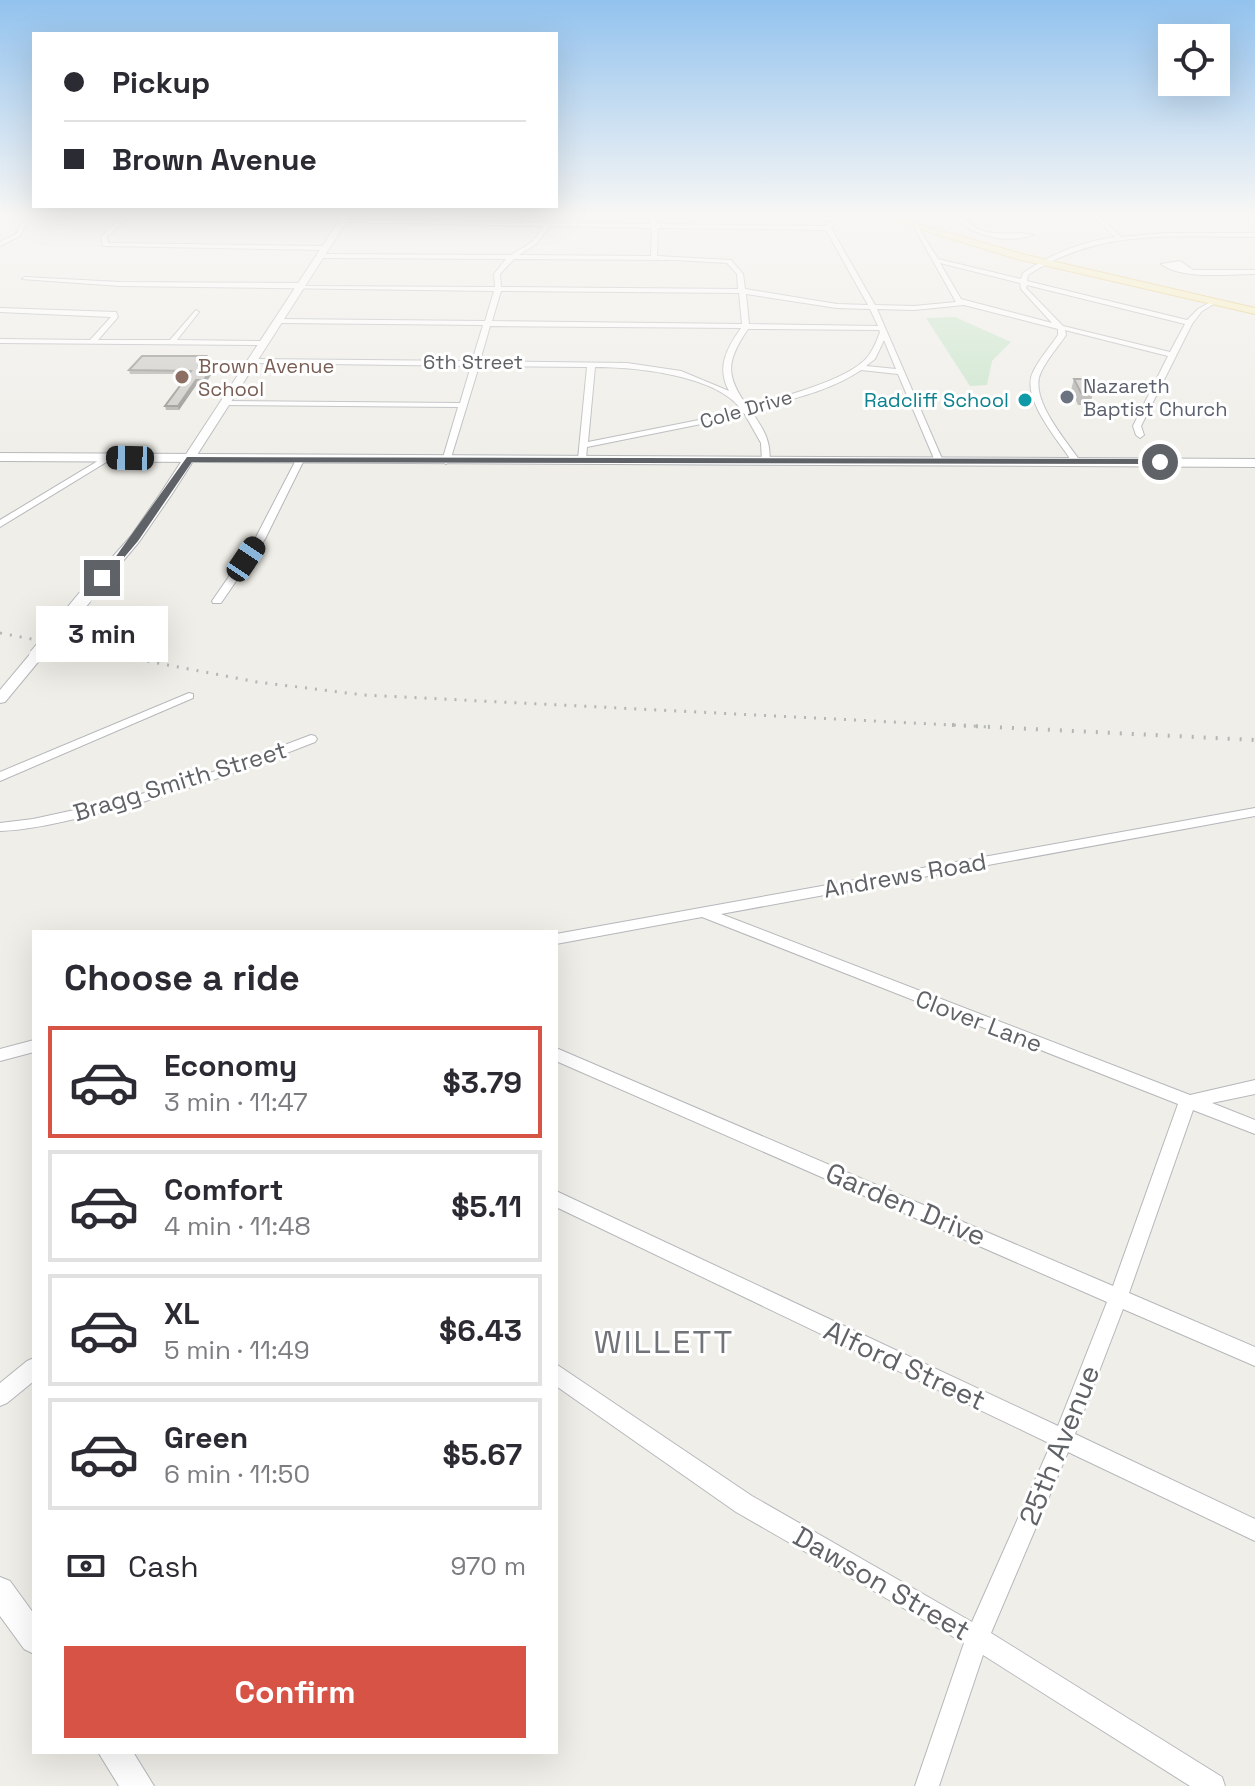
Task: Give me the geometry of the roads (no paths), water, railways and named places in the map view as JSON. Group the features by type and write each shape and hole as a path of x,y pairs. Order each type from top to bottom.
{"main road":[{"path":"1209,299 1255,311"},
{"path":"0,457 1255,463"}],"street":[{"path":"0,699 135,539 294,299"},
{"path":"446,461 495,299"},
{"path":"743,299 746,327 732,347 726,373 733,395 762,435 768,450 766,461"},
{"path":"789,299 821,305 873,307 931,308 964,303"},
{"path":"869,299 939,461"},
{"path":"958,299 1172,355"},
{"path":"1033,299 1061,328 1061,341 1036,373 1033,386 1037,402 1076,461"},
{"path":"1094,299 1189,323"},
{"path":"1140,435 1137,426 1189,323 1200,310 1216,301"},
{"path":"0,310 114,313 115,317 92,342"},
{"path":"172,342 196,312"},
{"path":"1032,320 1051,316"},
{"path":"280,321 883,330"},
{"name":"Cole Drive","path":"584,445 746,411 819,387 871,359 883,330"},
{"path":"0,341 264,343"},
{"name":"6th Street","path":"252,361 475,362 641,367 692,378 733,395"},
{"path":"582,459 591,364"},
{"path":"858,367 902,372"},
{"name":"6th Street","path":"692,378 726,373"},
{"path":"224,403 462,405"},
{"path":"0,524 109,458"},
{"path":"217,601 260,539 300,460"},
{"path":"0,777 189,696"},
{"name":"Bragg Smith Street","path":"0,827 17,827 107,809 266,757 311,739"},
{"name":"Andrews Road","path":"558,939 1255,812"},
{"name":"Clover Lane","path":"705,913 1255,1127"},
{"path":"0,1055 32,1047"},
{"name":"Garden Drive","path":"558,1055 1255,1357"},
{"path":"1187,1102 1255,1087"},
{"name":"25th Avenue","path":"927,1786 977,1638 1063,1440 1119,1296 1187,1102"},
{"name":"Alford Street","path":"558,1200 1255,1530"},
{"path":"0,1396 32,1370"},
{"name":"Dawson Street","path":"558,1375 744,1504 977,1638 1213,1786"},
{"path":"0,1591 32,1636"},
{"path":"115,1754 138,1786"}],"railway":[{"path":"0,633 257,682 364,695 991,727"},
{"path":"952,725 1255,740"}],"place":[{"name":"Brown Avenue School","path":"182,377"},
{"name":"Nazareth Baptist Church","path":"1067,397"},
{"name":"Radcliff School","path":"1025,400"}],"district":[{"name":"WILLETT","path":"664,1342"}]}
